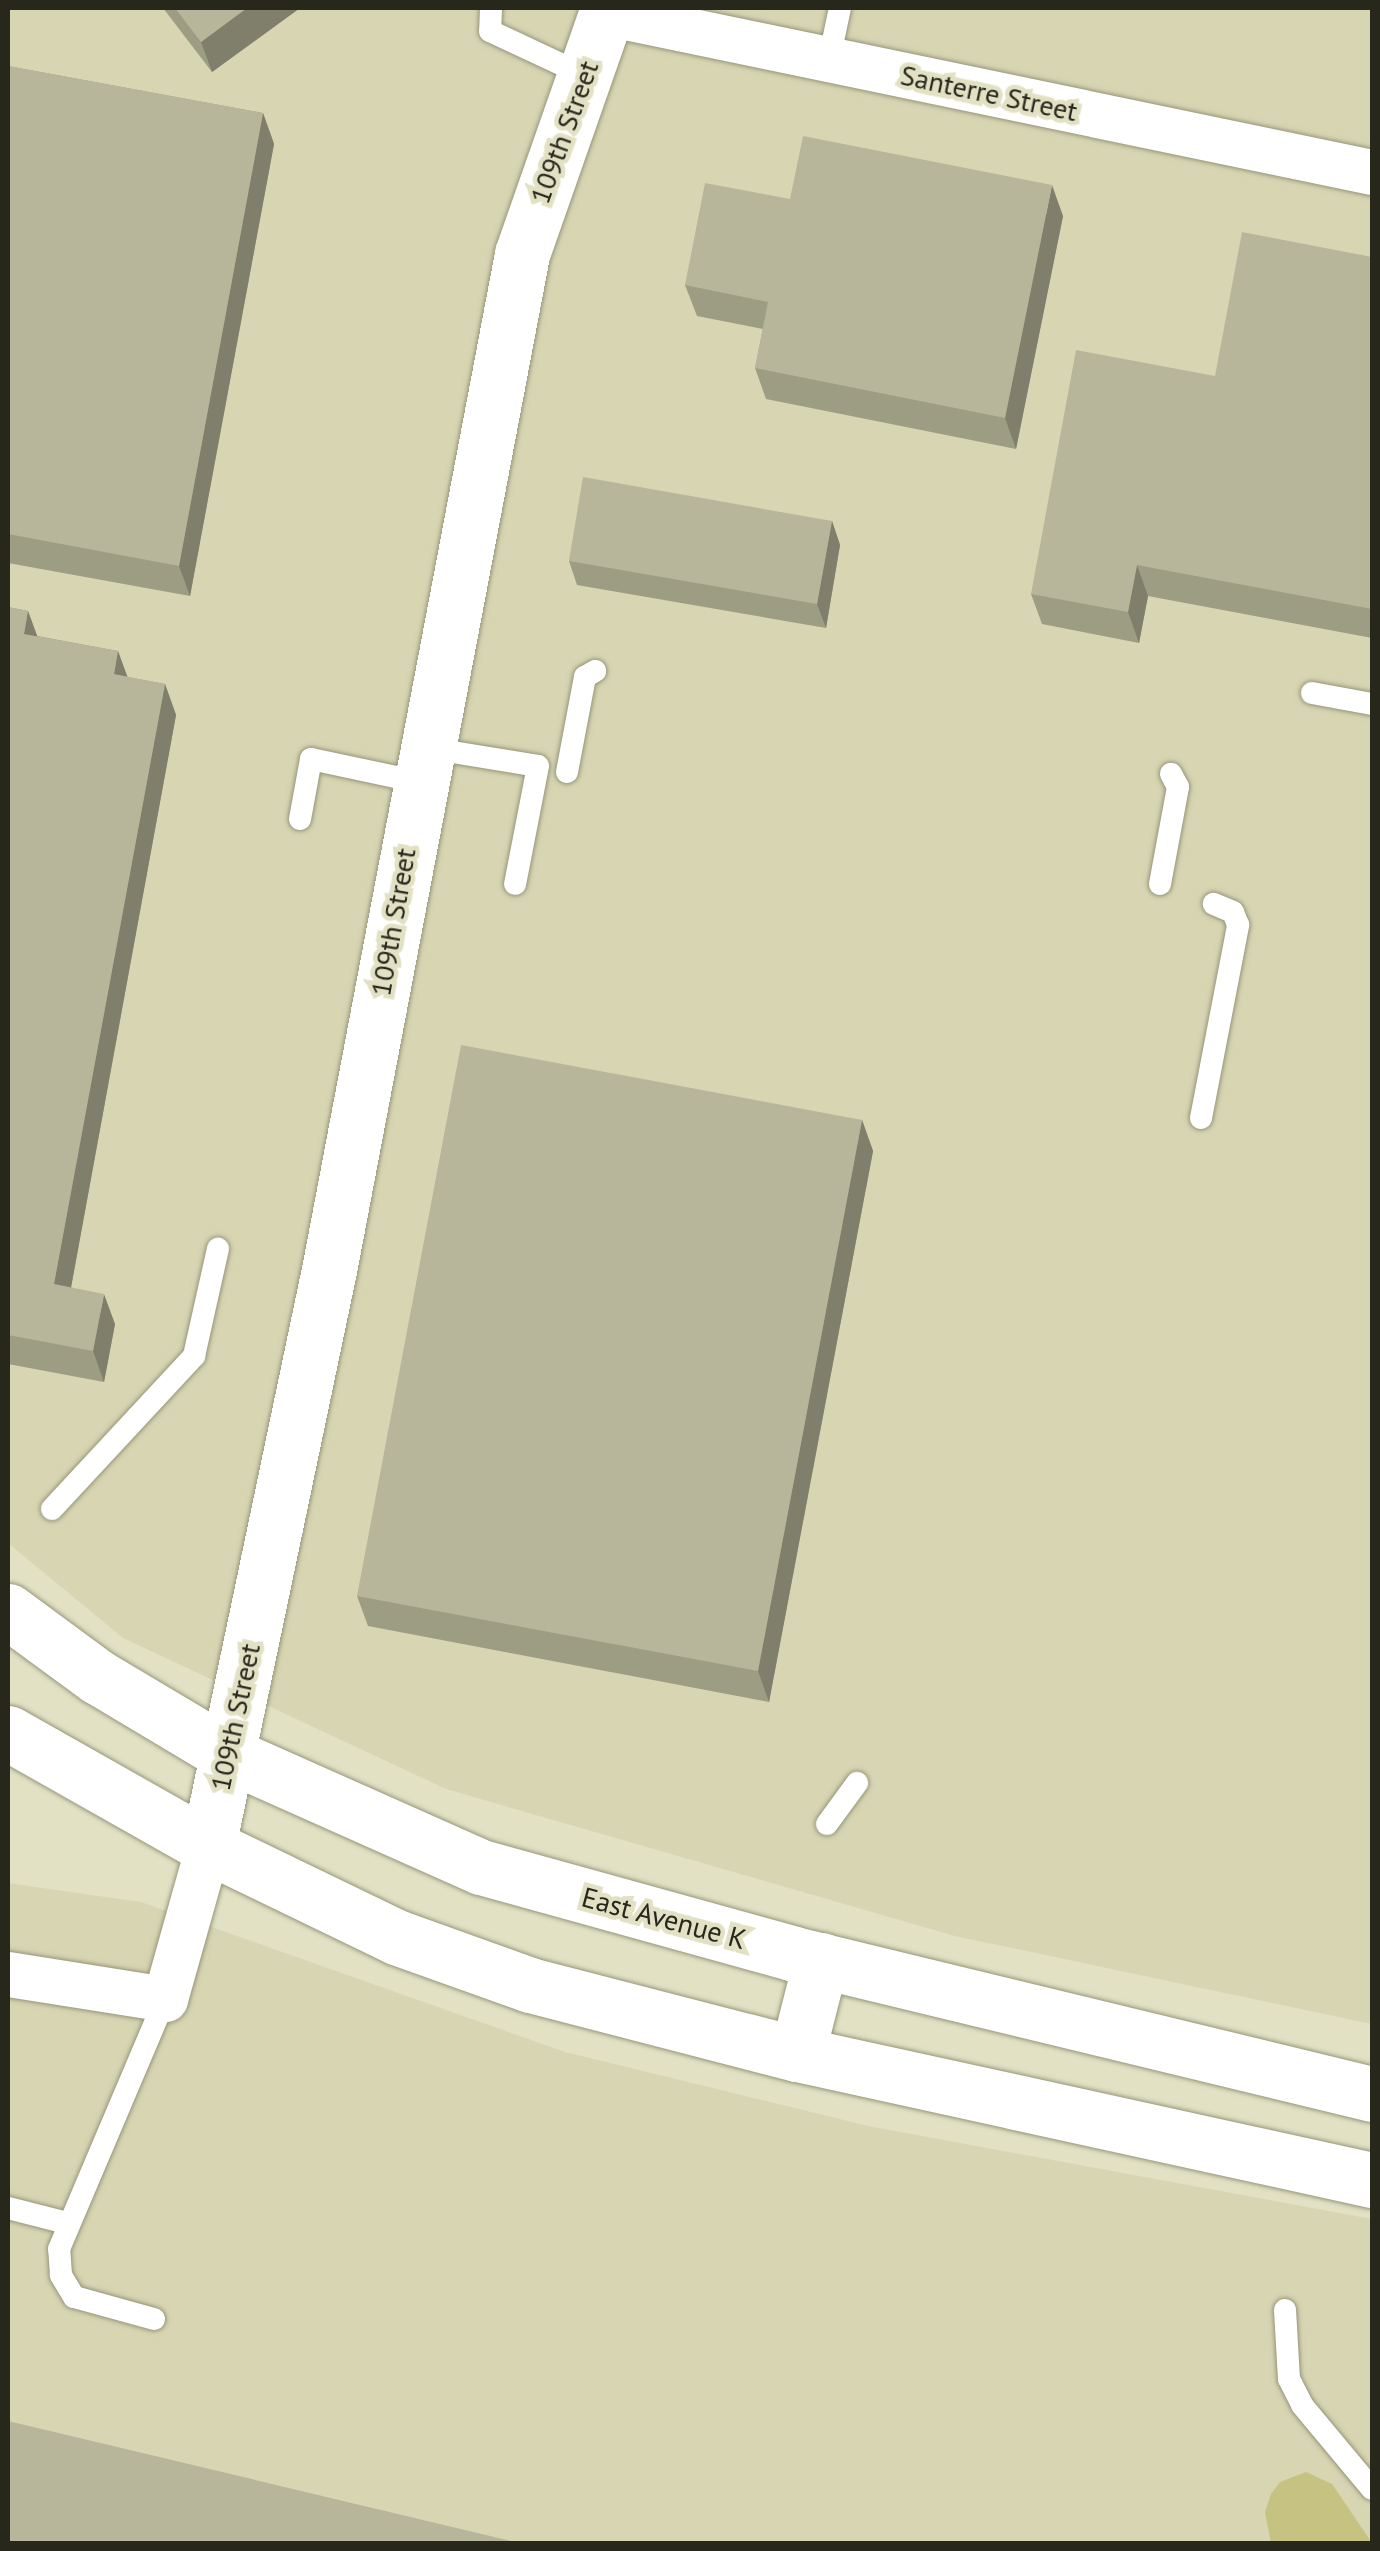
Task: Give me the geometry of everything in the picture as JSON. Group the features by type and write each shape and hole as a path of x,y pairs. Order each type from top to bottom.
{"street":[{"name":"109th Street","path":"208,1846 329,1270 522,254 607,10"},
{"name":"Santerre Street","path":"607,10 1372,172"},
{"name":"East Avenue K","path":"8,1611 98,1678 227,1754 481,1867 821,1960 1353,2090"},
{"path":"8,1732 208,1846 396,1937 530,1985 798,2054 1372,2180"},
{"path":"8,1974 166,1999 208,1846"},
{"path":"798,2054 821,1960"},
{"path":"1316,2168 1353,2090"}],"lane":[{"path":"491,8 490,31 585,75"},
{"path":"829,60 840,8"},
{"path":"567,772 585,677 595,671"},
{"path":"1312,694 1372,704"},
{"path":"300,819 311,759 538,766 516,884"},
{"path":"1160,884 1178,787 1171,774"},
{"path":"1201,1118 1238,925 1233,912 1214,904"},
{"path":"52,1509 194,1356 218,1250"},
{"path":"826,1824 857,1783"},
{"path":"154,2320 74,2297 61,2275 59,2249 166,1999"},
{"path":"8,2208 67,2223"},
{"path":"1284,2310 1290,2379 1302,2405 1372,2490"}],"shaded area":[{"path":"8,8 1372,8 1372,2024 955,1936 446,1789 123,1638 8,1543"},
{"path":"8,1883 141,1902 565,2052 868,2126 1372,2219 1372,2543 8,2544"},
{"path":"1306,2472 1332,2484 1372,2543 1271,2543 1265,2512 1271,2494 1280,2482"}],"building":[{"path":"175,8 247,8 201,42"},
{"path":"8,66 263,113 179,566 8,534"},
{"path":"803,136 1052,185 1005,418 755,368 768,302 685,285 705,183 790,199"},
{"path":"1242,232 1372,257 1372,609 1137,565 1128,612 1031,594 1076,350 1215,376"},
{"path":"583,477 832,521 817,604 569,561"},
{"path":"8,607 28,611 24,634 118,651 114,674 165,684 54,1284 104,1294 93,1351 8,1335"},
{"path":"461,1045 862,1120 758,1671 357,1596"},
{"path":"8,2421 524,2544 8,2544"}]}
